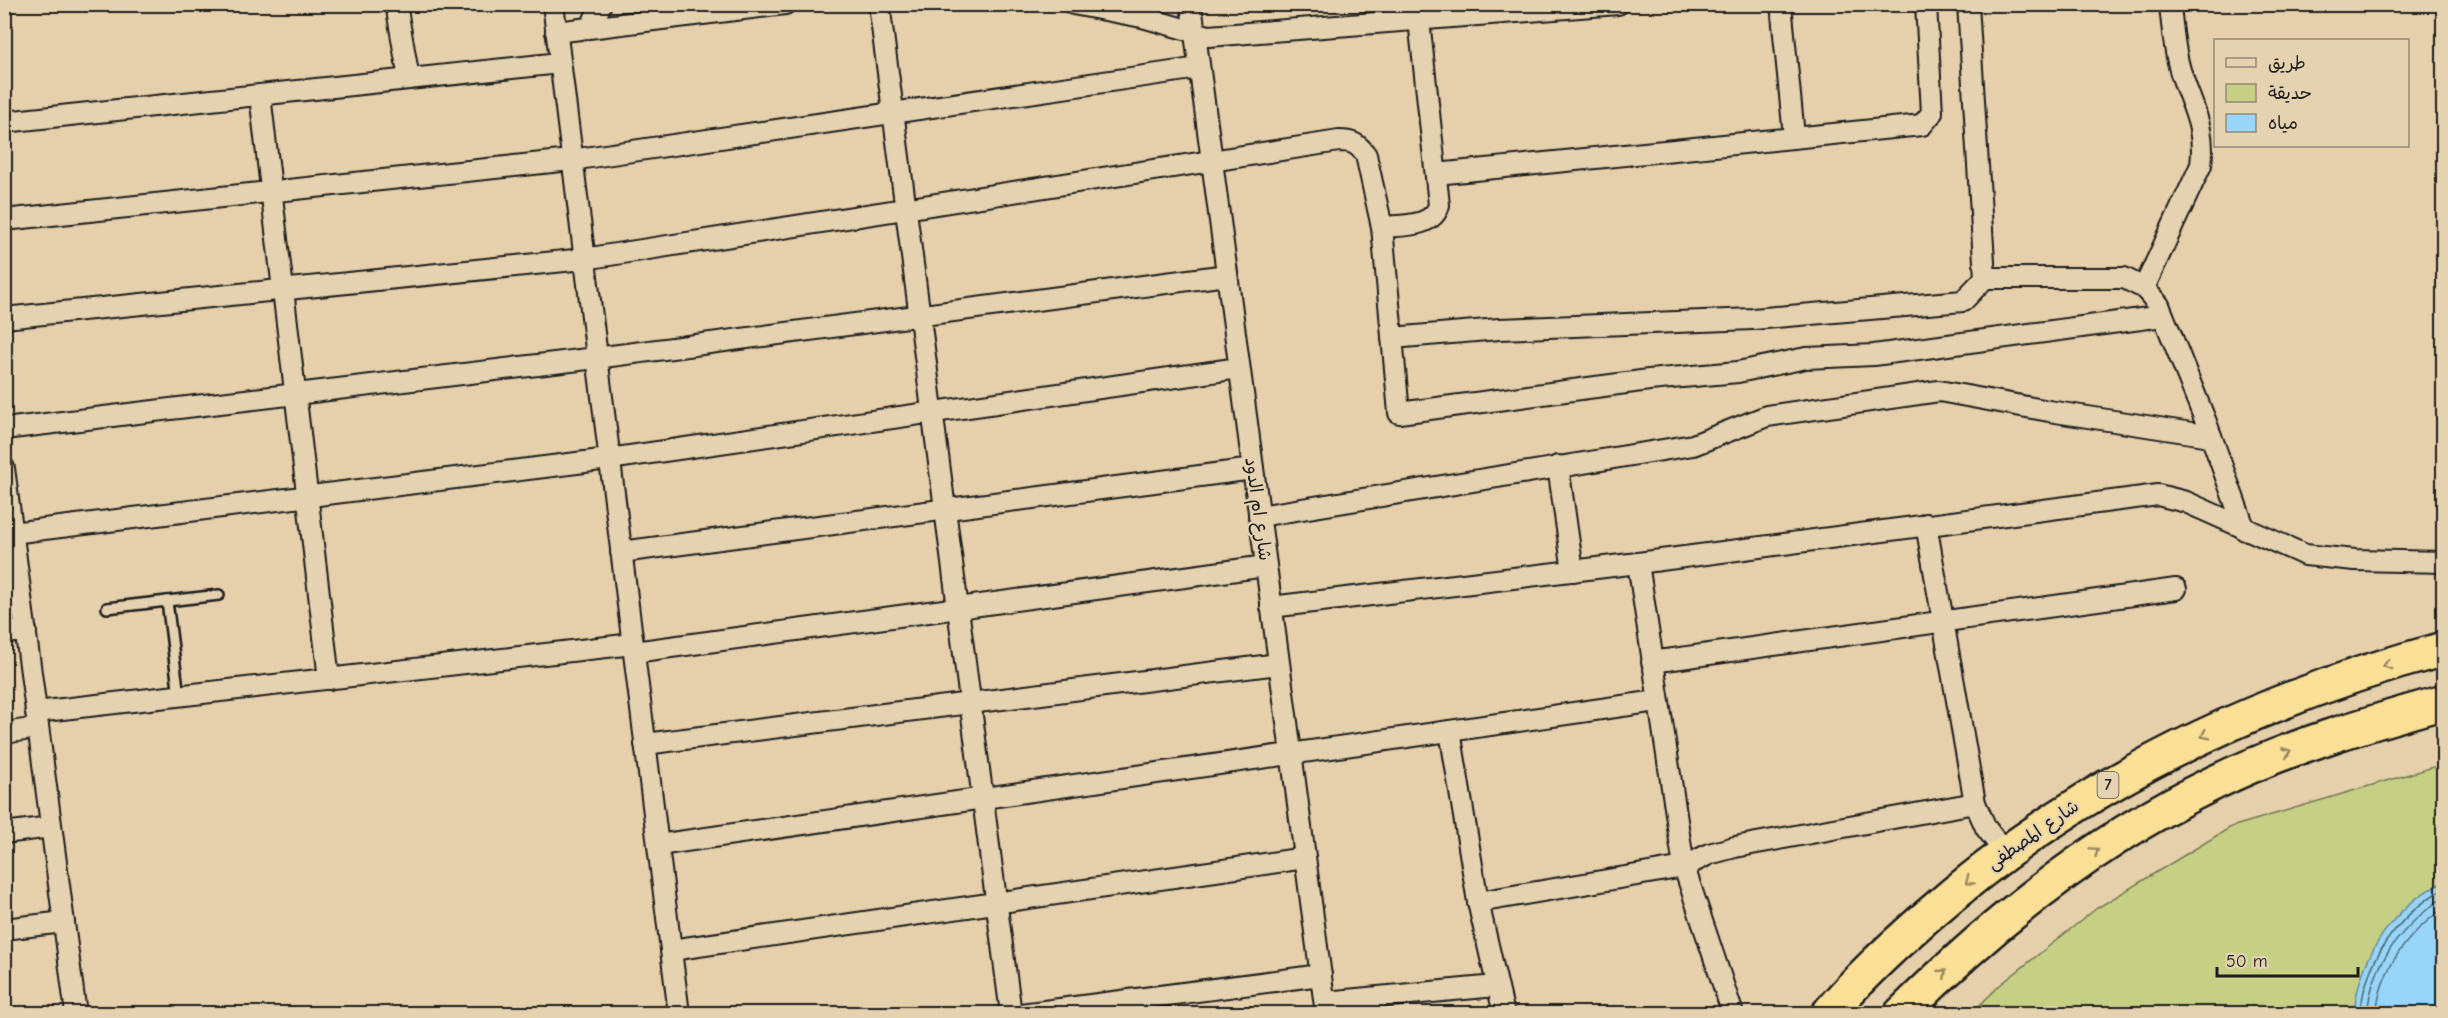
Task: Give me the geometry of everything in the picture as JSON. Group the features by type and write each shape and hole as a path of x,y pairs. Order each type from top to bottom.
{"highway":[{"name":"شارع المصطفى","path":"1828,1014 1894,945 1959,888 2065,811 2134,770 2294,695 2444,649"},
{"path":"1901,1014 1935,980 2042,889 2095,850 2157,813 2217,782 2290,750 2444,702"}],"street":[{"path":"396,4 409,79"},
{"path":"553,4 679,1014"},
{"path":"591,27 601,4"},
{"path":"556,32 785,4"},
{"path":"879,4 1011,1014"},
{"path":"1073,4 1143,17 1194,34 1220,36 1419,20 1529,8 1618,4"},
{"name":"شارع ام الدود","path":"1191,4 1326,1008"},
{"path":"1781,4 1794,136"},
{"path":"1436,174 1794,136 1916,127 1928,121 1932,112 1926,4"},
{"path":"1968,4 1985,278"},
{"path":"2144,288 2201,165 2203,153 2198,115 2180,70 2175,48 2170,4"},
{"path":"1382,227 1432,219 1439,205 1419,20"},
{"path":"4,122 560,63"},
{"path":"4,220 571,160 1199,68"},
{"path":"260,95 329,679"},
{"path":"4,318 584,259 1211,159 1352,141 1360,146 1366,155 1382,227 1399,413 1649,380 1738,372 1806,358 1874,355 2163,316"},
{"path":"4,429 597,358 1227,275"},
{"path":"1392,338 1498,329 1753,319 1963,301 1985,278 2113,276 2135,282 2144,288 2159,305 2211,436 2245,530"},
{"path":"9,533 609,459 1239,369"},
{"path":"1259,516 1693,445 1767,416 1939,391 2211,436"},
{"path":"1558,466 1573,571"},
{"path":"4,468 9,533 26,631 76,1014"},
{"path":"621,552 1253,469"},
{"path":"1271,607 1638,563 2158,495 2186,502 2305,555 2355,560 2444,562"},
{"path":"1926,524 1975,803 1986,828 2005,853"},
{"path":"1638,563 1684,867 1733,1014"},
{"path":"4,733 37,720 179,696 634,648 958,608 1266,566"},
{"path":"1652,662 2176,589"},
{"path":"4,633 26,631"},
{"path":"645,744 1279,664"},
{"path":"658,845 1657,700"},
{"path":"1450,730 1478,902 1503,1014"},
{"path":"1478,902 1684,867 1709,854 1735,847 1975,803"},
{"path":"4,833 51,827"},
{"path":"671,950 1305,858"},
{"path":"4,929 64,922"},
{"path":"1021,1014 1321,975"},
{"path":"1326,1008 1496,986"}],"lane":[{"path":"107,608 219,595"},
{"path":"167,601 179,696"}],"green space":[{"path":"2443,764 2443,1013 1971,1014 2000,985 2097,908 2231,827"}],"water":[{"path":"2443,882 2443,1013 2354,1013 2363,973 2382,936 2394,919 2409,905 2425,892"}]}
